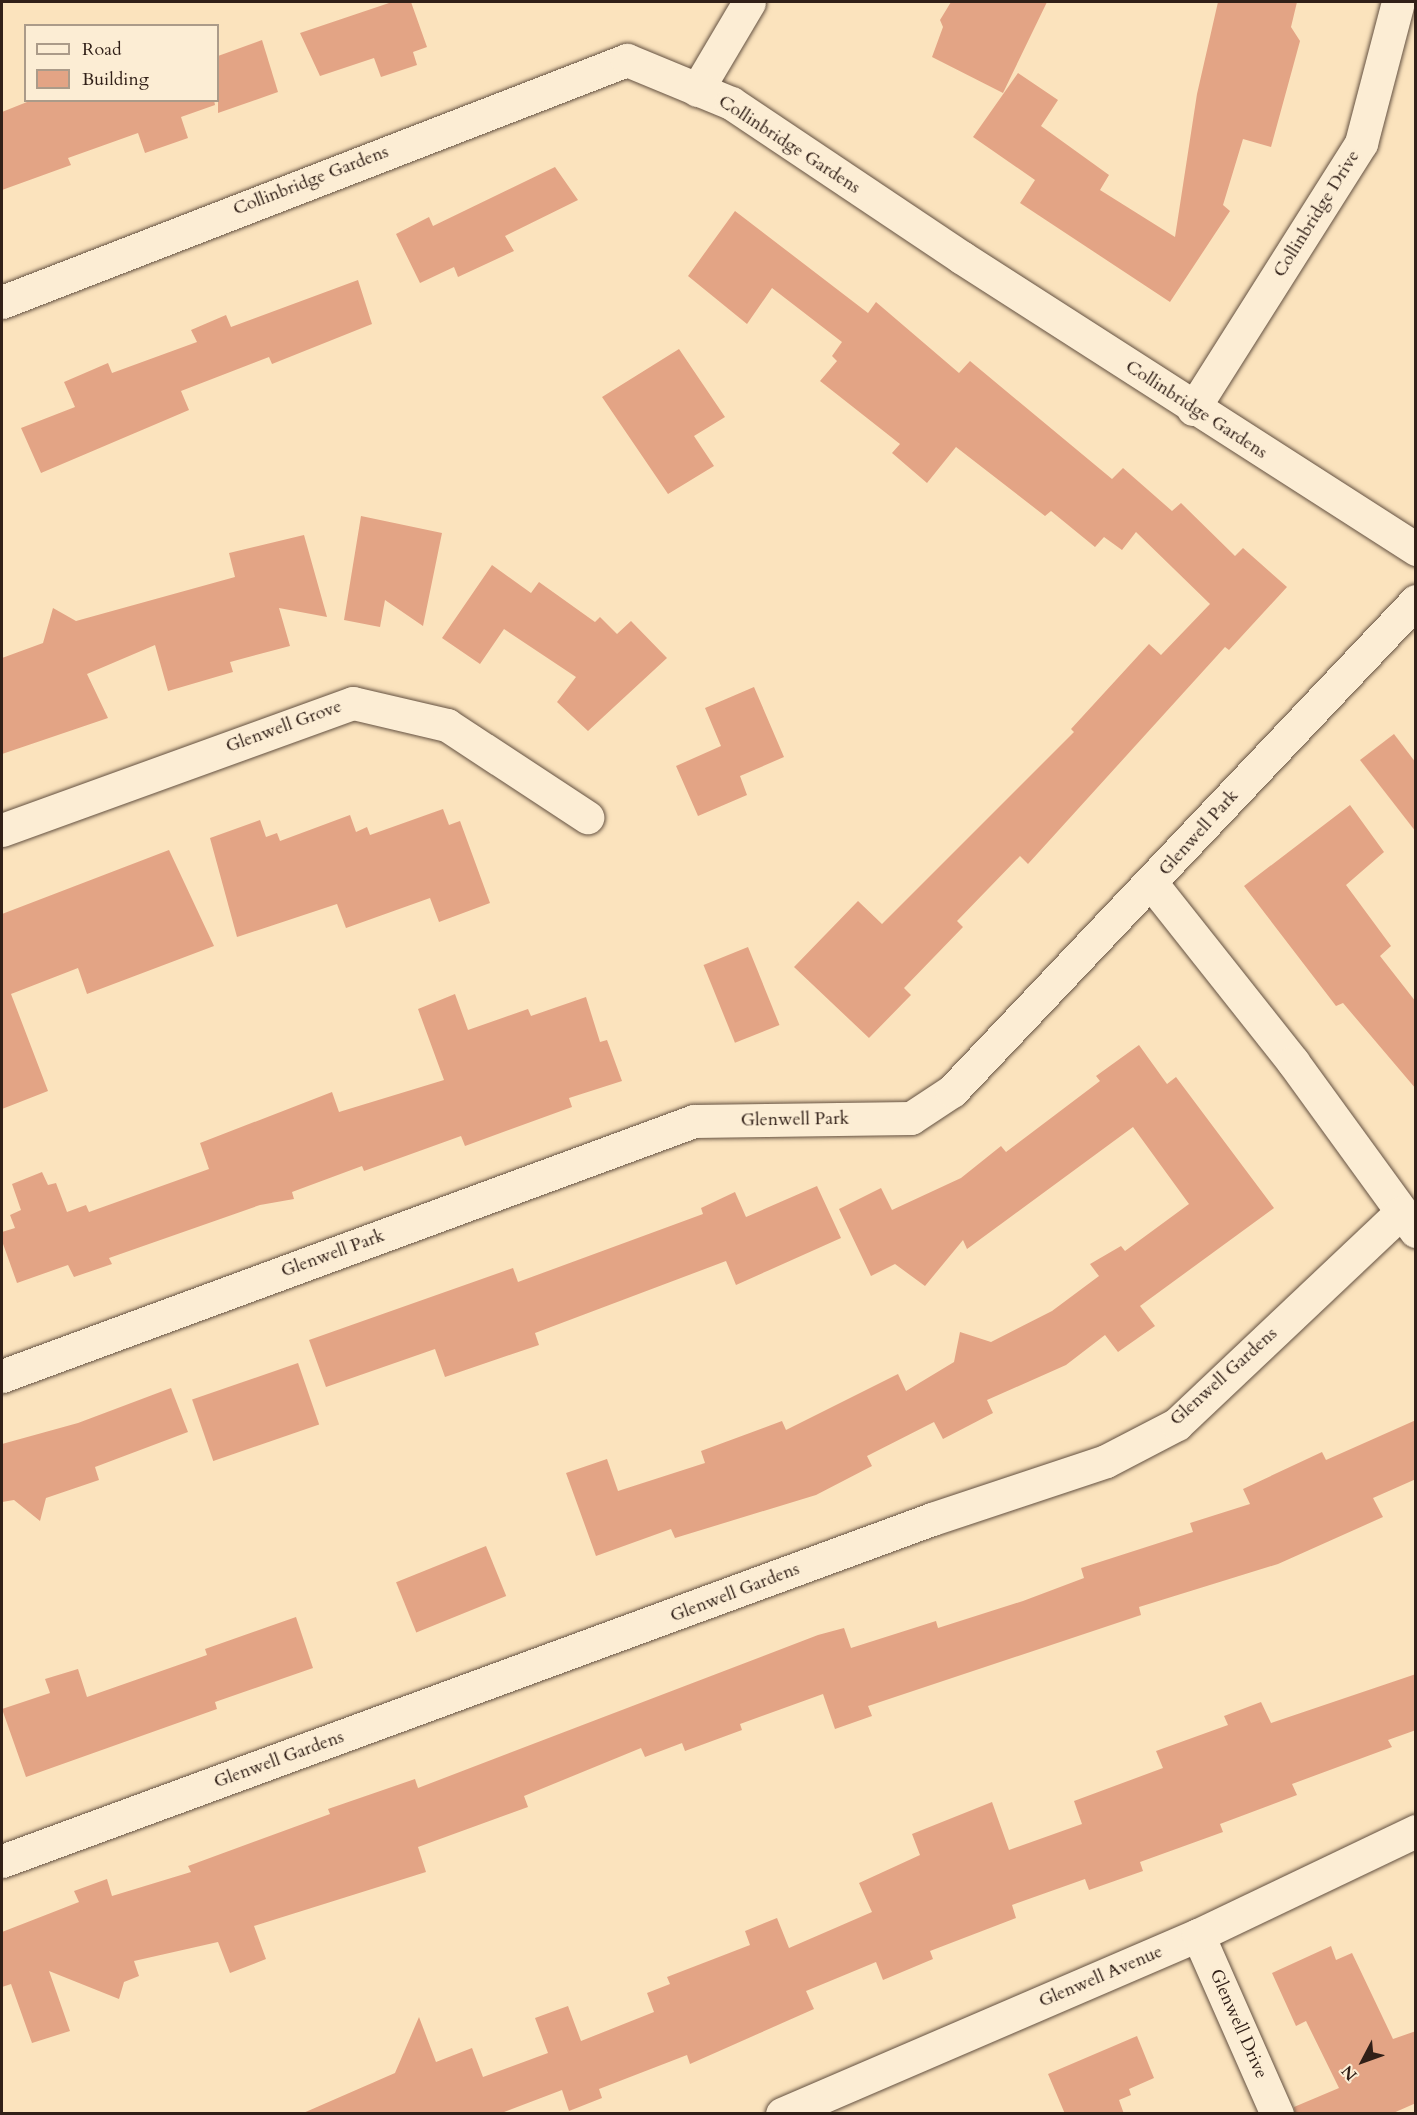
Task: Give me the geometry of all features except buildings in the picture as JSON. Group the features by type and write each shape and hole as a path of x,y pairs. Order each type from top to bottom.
{"street":[{"path":"697,90 749,2"},
{"name":"Collinbridge Drive","path":"1193,409 1361,143 1398,2"},
{"name":"Collinbridge Gardens","path":"2,302 627,60 731,103 1193,409 1416,549"},
{"name":"Glenwell Park","path":"2,1377 693,1121 911,1118 952,1090 1152,884 1416,601"},
{"name":"Glenwell Grove","path":"2,830 353,703 447,725 587,818"},
{"name":"Glenwell Gardens","path":"2,1861 932,1519 1106,1461 1177,1424 1408,1222 1293,1062 1152,884"},
{"name":"Glenwell Avenue","path":"782,2114 1198,1935 1416,1831"},
{"name":"Glenwell Drive","path":"1198,1935 1277,2114"}]}
